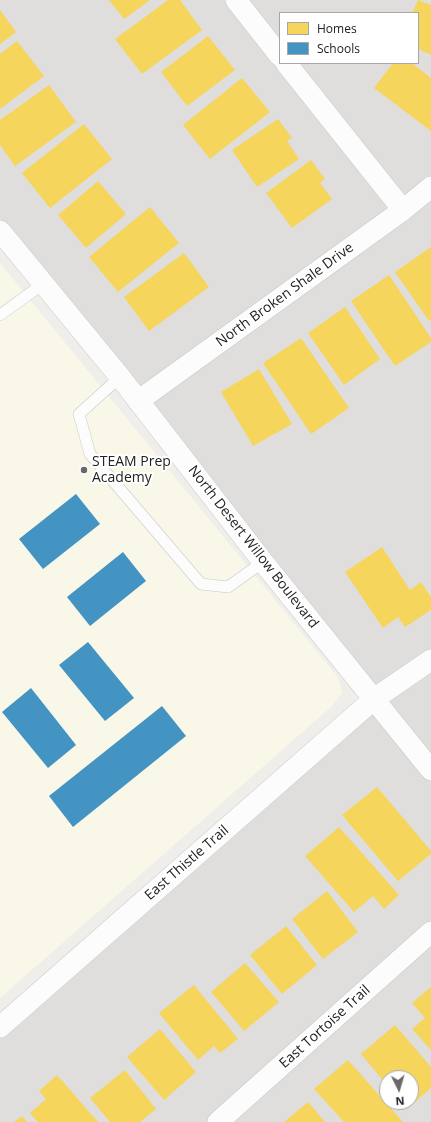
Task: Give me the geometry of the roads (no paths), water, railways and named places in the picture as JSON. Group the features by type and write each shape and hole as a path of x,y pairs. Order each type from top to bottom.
{"street":[{"path":"236,0 279,55"},
{"path":"287,64 403,210"},
{"name":"North Broken Shale Drive","path":"138,401 403,210 431,187"},
{"name":"North Desert Willow Boulevard","path":"0,231 120,377 263,562 431,770"},
{"name":"East Thistle Trail","path":"0,1027 374,699 431,660"},
{"name":"East Tortoise Trail","path":"218,1122 431,932"}],"lane":[{"path":"0,315 43,284"},
{"path":"120,377 79,414 90,454 201,584 228,587 263,562"}],"place":[{"name":"STEAM Prep Academy","path":"84,470"}]}
